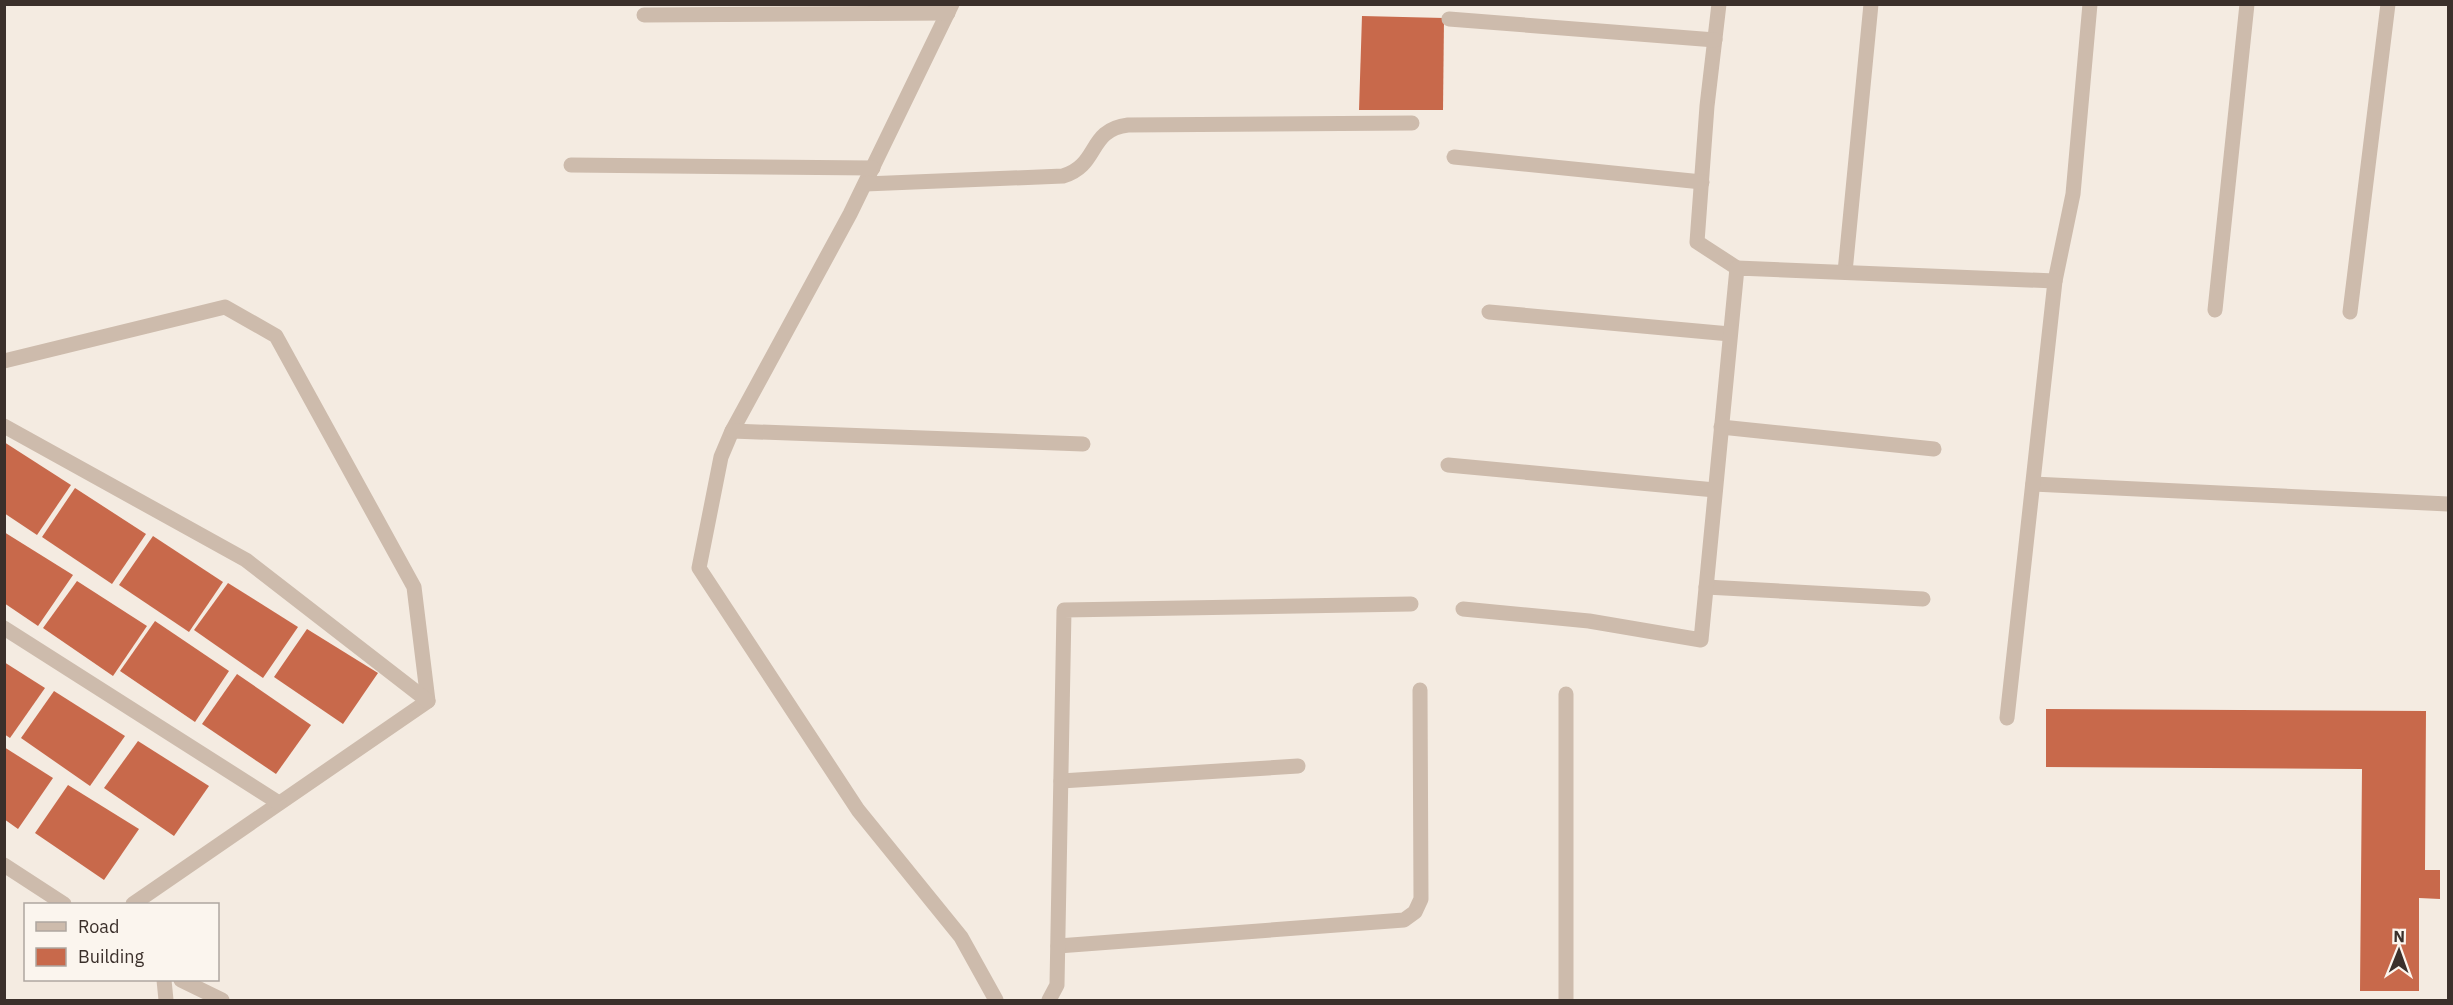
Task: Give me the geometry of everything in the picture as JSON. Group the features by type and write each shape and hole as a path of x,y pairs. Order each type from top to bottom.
{"street":[{"path":"1719,4 1697,242 1737,268 2055,281"},
{"path":"1845,272 1871,4"},
{"path":"2007,718 2055,281 2073,194 2090,4"},
{"path":"2215,310 2247,4"},
{"path":"2350,312 2388,4"},
{"path":"644,15 950,9 865,184 732,431 722,457 699,568 858,810 961,937 996,1000"},
{"path":"1449,19 1715,40"},
{"path":"865,184 1063,176 1082,167 1102,135 1114,127 1121,126 1412,123"},
{"path":"1454,157 1702,182"},
{"path":"571,165 873,168"},
{"path":"1463,609 1589,621 1701,640 1737,268"},
{"path":"4,361 225,307 276,336 414,587 428,701"},
{"path":"1489,312 1730,334"},
{"path":"4,426 246,560 428,701"},
{"path":"1721,427 1934,449"},
{"path":"732,431 1083,444"},
{"path":"1448,465 1715,490"},
{"path":"2033,484 2448,504"},
{"path":"1706,587 1923,600"},
{"path":"1049,1000 1057,985 1064,610 1411,604"},
{"path":"4,628 279,803"},
{"path":"1058,946 1404,920 1415,912 1421,899 1420,690"},
{"path":"1566,694 1566,1000"},
{"path":"134,903 428,701"},
{"path":"1061,781 1298,766"},
{"path":"4,865 62,903"},
{"path":"164,981 166,1000"},
{"path":"183,981 222,1000"}],"building":[{"path":"1362,16 1444,18 1443,110 1359,110"},
{"path":"4,442 71,485 37,535 4,513"},
{"path":"75,488 146,534 112,584 42,537"},
{"path":"4,532 73,575 38,626 4,603"},
{"path":"153,536 223,582 189,632 119,585"},
{"path":"77,581 147,626 113,676 43,628"},
{"path":"228,583 298,627 263,678 194,630"},
{"path":"155,621 229,671 195,722 120,671"},
{"path":"307,629 378,673 343,724 274,677"},
{"path":"4,662 45,688 10,738 4,734"},
{"path":"237,674 311,725 276,774 202,724"},
{"path":"54,691 125,736 90,786 21,738"},
{"path":"2046,709 2426,711 2425,870 2440,870 2440,899 2419,898 2419,991 2360,991 2362,769 2046,767"},
{"path":"138,741 209,786 174,836 104,788"},
{"path":"4,747 53,778 18,829 4,819"},
{"path":"68,785 139,829 104,880 35,833"}]}
